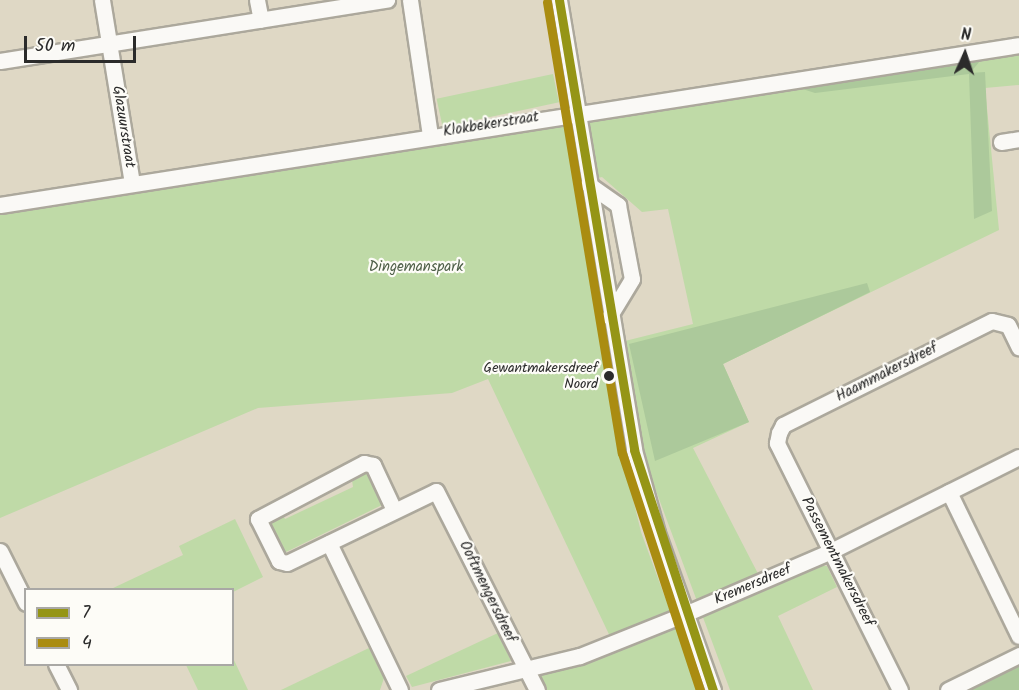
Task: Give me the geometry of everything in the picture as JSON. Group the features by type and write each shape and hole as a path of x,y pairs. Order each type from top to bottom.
{"street":[{"name":"Glazuurstraat","path":"102,0 132,183"},
{"path":"257,0 261,20"},
{"path":"0,61 387,0"},
{"path":"410,0 430,135"},
{"path":"559,0 609,316 638,465 685,614 713,690"},
{"name":"Klokbekerstraat","path":"0,205 576,111 1019,45"},
{"path":"1000,141 1019,139"},
{"path":"588,184 618,205 632,279 609,316"},
{"name":"Haammakersdreef","path":"779,433 783,425 1000,320 1019,348"},
{"name":"Passementmakersdreef","path":"779,433 777,443 900,690"},
{"name":"Kremersdreef","path":"439,690 580,656 685,614 831,551 1019,457"},
{"path":"364,463 373,465 394,510 283,563 258,519 364,463"},
{"path":"948,492 1019,636"},
{"name":"Ooftmengersdreef","path":"394,510 438,494 537,690"},
{"path":"329,543 400,690"},
{"path":"1,558 24,599"},
{"path":"948,690 1019,655"},
{"path":"57,666 69,690"}],"green space":[{"name":"Dingemanspark","path":"1019,53 1019,85 985,88 999,230 723,364 749,422 693,448 766,589 814,566 827,566 837,587 778,616 813,690 730,690 649,472 621,342 693,324 668,209 642,212 602,177 581,182 615,424 641,532 699,690 546,690 538,672 615,647 488,379 452,393 258,408 0,518 0,205"},
{"path":"985,55 970,73 985,72 992,211 974,219 969,74 815,93 787,84"},
{"path":"553,74 559,102 443,127 437,99"},
{"path":"867,283 870,292 723,364 749,422 655,461 629,344"},
{"path":"364,468 382,505 284,553 266,515 279,508 285,519 353,487 351,474"},
{"path":"235,519 263,577 234,592 234,588 113,588 183,555 179,546"},
{"path":"498,633 511,661 412,687 406,676"},
{"path":"369,648 384,678 380,690 281,690"},
{"path":"234,660 248,690 198,690 186,666 234,666"},
{"path":"1019,663 1019,690 964,690"}],"transit line":[{"name":"7","path":"559,0 634,450 713,690"},
{"name":"4","path":"547,2 622,453 700,690"}],"place":[{"name":"Gewantmakersdreef Noord","path":"609,376"}]}
